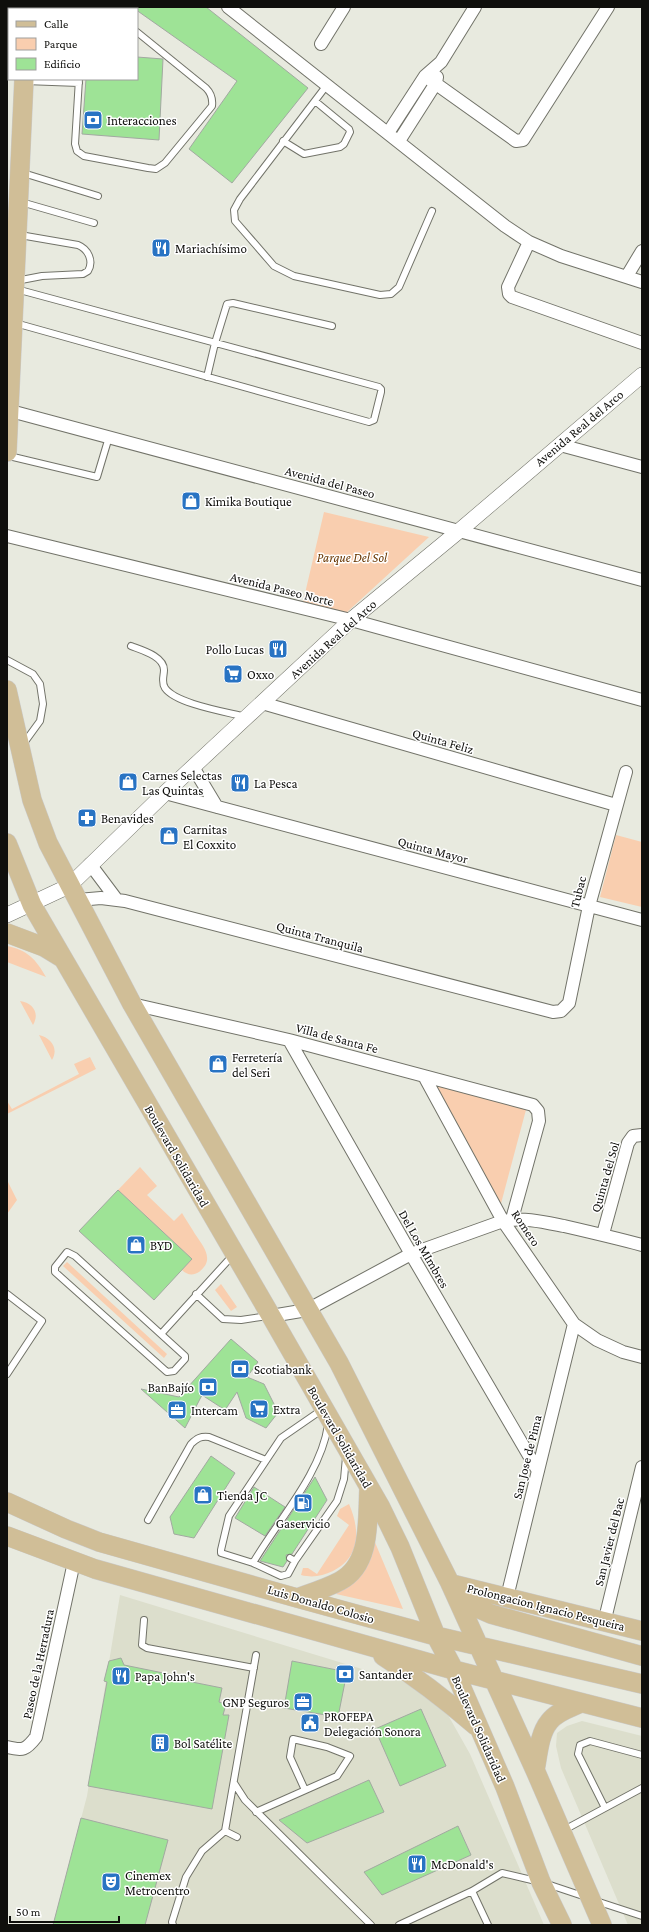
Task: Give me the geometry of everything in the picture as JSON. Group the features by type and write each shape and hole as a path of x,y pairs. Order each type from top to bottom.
{"main road":[{"path":"7,452 24,80"},
{"path":"7,690 19,749 32,800 48,843 132,1004 221,1156 307,1310 340,1363 450,1584 535,1770 602,1925"},
{"name":"Boulevard Solidaridad","path":"7,843 32,905 327,1413 400,1547 436,1636 454,1670 518,1820 541,1882 562,1925"},
{"path":"7,934 44,947 63,959"},
{"path":"297,1598 341,1581 352,1572 358,1563 364,1552 369,1488"},
{"name":"Luis Donaldo Colosio","path":"7,1502 66,1529 100,1542 436,1636 642,1684"},
{"name":"Luis Donaldo Colosio","path":"7,1536 74,1562 494,1681 642,1718"},
{"path":"450,1584 475,1607 491,1614 642,1656"},
{"name":"Prolongacion Ignacio Pesqueira","path":"450,1584 507,1597 604,1623 642,1631"},
{"path":"366,1645 417,1678 448,1701 480,1730"},
{"path":"535,1770 544,1732 548,1722 556,1715 581,1703"}],"street":[{"path":"228,7 505,226 529,242 561,256 642,282"},
{"path":"388,133 425,76 441,62 475,7"},
{"path":"425,76 516,140 523,140 608,7"},
{"path":"321,44 338,9"},
{"path":"399,141 436,84 441,62"},
{"path":"529,242 508,287 509,294 512,297 642,343"},
{"path":"627,276 642,252"},
{"name":"Avenida Real del Arco","path":"7,915 32,905 74,893 90,864 351,620 460,531 642,375"},
{"name":"Avenida del Paseo","path":"8,410 642,580"},
{"path":"560,445 642,467"},
{"name":"Avenida Paseo Norte","path":"7,536 351,620 642,700"},
{"name":"Quinta Feliz","path":"262,703 616,805"},
{"path":"193,767 217,807"},
{"name":"Tubac","path":"553,1012 561,1011 569,1004 589,906 626,772"},
{"name":"Quinta Mayor","path":"165,793 642,920"},
{"path":"90,864 116,900"},
{"name":"Quinta Tranquila","path":"74,893 116,900 553,1012"},
{"name":"Villa de Santa Fe","path":"132,1004 289,1040 533,1105 538,1111 539,1121 508,1220"},
{"name":"Del Los MImbres","path":"289,1040 411,1254 538,1471"},
{"name":"Romero","path":"424,1076 508,1220 574,1324 598,1340 623,1352 642,1357"},
{"name":"Quinta del Sol","path":"603,1234 628,1143 633,1136 641,1134"},
{"path":"271,1316 307,1310 411,1254 508,1220 533,1220 603,1234 642,1245"},
{"name":"San Jose de Pima","path":"507,1597 574,1324"},
{"name":"San Javier del Bac","path":"604,1623 642,1467"},
{"name":"Paseo de la Herradura","path":"7,1747 20,1750 28,1747 36,1737 74,1562"}],"lane":[{"path":"24,80 79,81 75,144 77,151 88,157 156,169 165,163 212,106 213,101 212,96 206,88 138,33"},
{"path":"327,85 240,199 234,210 235,221 274,266 282,271 294,276 380,295 391,294 399,287 432,210"},
{"path":"283,141 304,154 335,148 344,144 350,132 349,129 315,101"},
{"path":"20,172 98,196"},
{"path":"18,201 94,223"},
{"path":"15,285 42,276 83,274 88,271 91,265 88,254 83,247 17,235"},
{"path":"13,323 372,422 382,392 382,388 379,387 215,343 15,285"},
{"path":"207,377 215,343 227,304 233,303 332,326"},
{"path":"7,455 97,477 109,437"},
{"path":"131,646 158,659 164,668 163,679 166,688 185,702 247,717"},
{"path":"7,660 33,674 40,684 43,704 40,721 19,749"},
{"path":"68,1252 71,1253 161,1334 185,1356 185,1359 174,1371 167,1372 55,1272 54,1267 68,1252"},
{"path":"161,1334 234,1254"},
{"path":"7,1294 42,1321 7,1374"},
{"path":"196,1294 223,1319 241,1320 271,1316"},
{"path":"327,1413 282,1438 229,1516 221,1550 222,1553 253,1563 284,1576 288,1574 292,1560 304,1542 329,1508 337,1501 344,1478 346,1447"},
{"path":"253,1563 297,1499 321,1453 327,1413"},
{"path":"148,1520 191,1444 196,1439 202,1436 209,1437 266,1460"},
{"path":"144,1620 142,1645 147,1648 254,1668"},
{"path":"173,1925 172,1922 186,1877 202,1851 225,1831 256,1655"},
{"path":"256,1812 338,1776 350,1756 327,1747 293,1739 290,1757 305,1790"},
{"path":"605,1808 578,1754 580,1745 590,1742 642,1755"},
{"path":"234,1783 245,1800 256,1812 371,1925"},
{"path":"561,1832 642,1788"},
{"path":"225,1831 237,1837"},
{"path":"399,1925 472,1891 502,1873 541,1882 642,1916"},
{"path":"472,1891 488,1925"}],"shaded area":[{"path":"120,1595 411,1684 448,1715 470,1754 544,1925 53,1925 87,1796"},
{"path":"582,1721 642,1736 642,1925 628,1925 561,1768 556,1746 557,1733 567,1726"}],"green space":[{"name":"Parque Del Sol","path":"324,512 429,537 346,613 303,602"},
{"path":"616,835 642,842 642,907 600,897"},
{"path":"7,946 20,950 30,956 35,960 46,977 7,962"},
{"path":"20,1001 32,1006 34,1009 36,1016 33,1025"},
{"path":"39,1035 47,1038 53,1044 55,1051 52,1060"},
{"path":"90,1057 96,1069 7,1114 7,1101 12,1109 79,1074 74,1064"},
{"path":"426,1077 527,1106 499,1211"},
{"path":"140,1167 157,1186 147,1195 174,1221 182,1213 204,1249 207,1258 206,1263 199,1272 190,1274 182,1270 192,1259 118,1190"},
{"path":"7,1180 17,1200 7,1214"},
{"path":"67,1262 167,1354 164,1358 63,1266"},
{"path":"221,1284 237,1307 231,1311 215,1290"},
{"path":"349,1504 355,1523 356,1542 349,1558 333,1571 325,1574 317,1576 301,1575 303,1568 308,1568 317,1574 349,1525 337,1516 340,1509"},
{"path":"374,1540 403,1609 336,1594 358,1577 367,1567"}],"building":[{"path":"132,7 206,7 308,88 232,183 189,149 237,81 138,11 138,8"},
{"path":"138,57 163,59 159,140 82,134 86,80 138,80"},
{"name":"BYD","path":"118,1190 192,1259 154,1300 79,1231"},
{"path":"231,1339 258,1362 247,1377 264,1384 274,1404 277,1414 266,1428 246,1418 237,1392 225,1410 202,1395 185,1428 141,1389 179,1397"},
{"name":"Tienda JC","path":"211,1456 235,1473 194,1538 174,1534 170,1517"},
{"path":"315,1477 327,1500 292,1554 286,1555 287,1561 283,1567 260,1561"},
{"path":"254,1487 285,1507 265,1536 235,1518"},
{"name":"Bol Satélite","path":"121,1658 124,1665 178,1676 177,1679 222,1688 219,1702 226,1704 223,1715 229,1715 212,1809 88,1786 107,1682 104,1681 109,1661"},
{"path":"292,1661 347,1672 338,1717 284,1708"},
{"path":"421,1709 446,1766 400,1786 375,1729"},
{"path":"369,1780 384,1812 307,1843 279,1820"},
{"name":"Cinemex Metrocentro","path":"81,1818 168,1840 145,1925 53,1925"},
{"name":"McDonald's","path":"458,1826 471,1855 382,1895 364,1872"}],"place":[{"name":"Interacciones","path":"93,120"},
{"name":"Mariachísimo","path":"161,248"},
{"name":"Kimika Boutique","path":"191,501"},
{"name":"Pollo Lucas","path":"278,649"},
{"name":"Oxxo","path":"233,674"},
{"name":"Carnes Selectas Las Quintas","path":"128,782"},
{"name":"La Pesca","path":"240,783"},
{"name":"Benavides","path":"87,818"},
{"name":"Carnitas El Coxxito","path":"169,836"},
{"name":"Ferretería del Seri","path":"218,1064"},
{"name":"BYD","path":"136,1245"},
{"name":"Scotiabank","path":"240,1369"},
{"name":"BanBajío","path":"208,1387"},
{"name":"Extra","path":"259,1409"},
{"name":"Intercam","path":"177,1410"},
{"name":"Tienda JC","path":"203,1495"},
{"name":"Gaservicio","path":"303,1503"},
{"name":"Santander","path":"345,1674"},
{"name":"Papa John's","path":"121,1676"},
{"name":"GNP Seguros","path":"303,1702"},
{"name":"PROFEPA Delegación Sonora","path":"310,1723"},
{"name":"Bol Satélite","path":"160,1743"},
{"name":"McDonald's","path":"417,1864"},
{"name":"Cinemex Metrocentro","path":"111,1882"}]}
